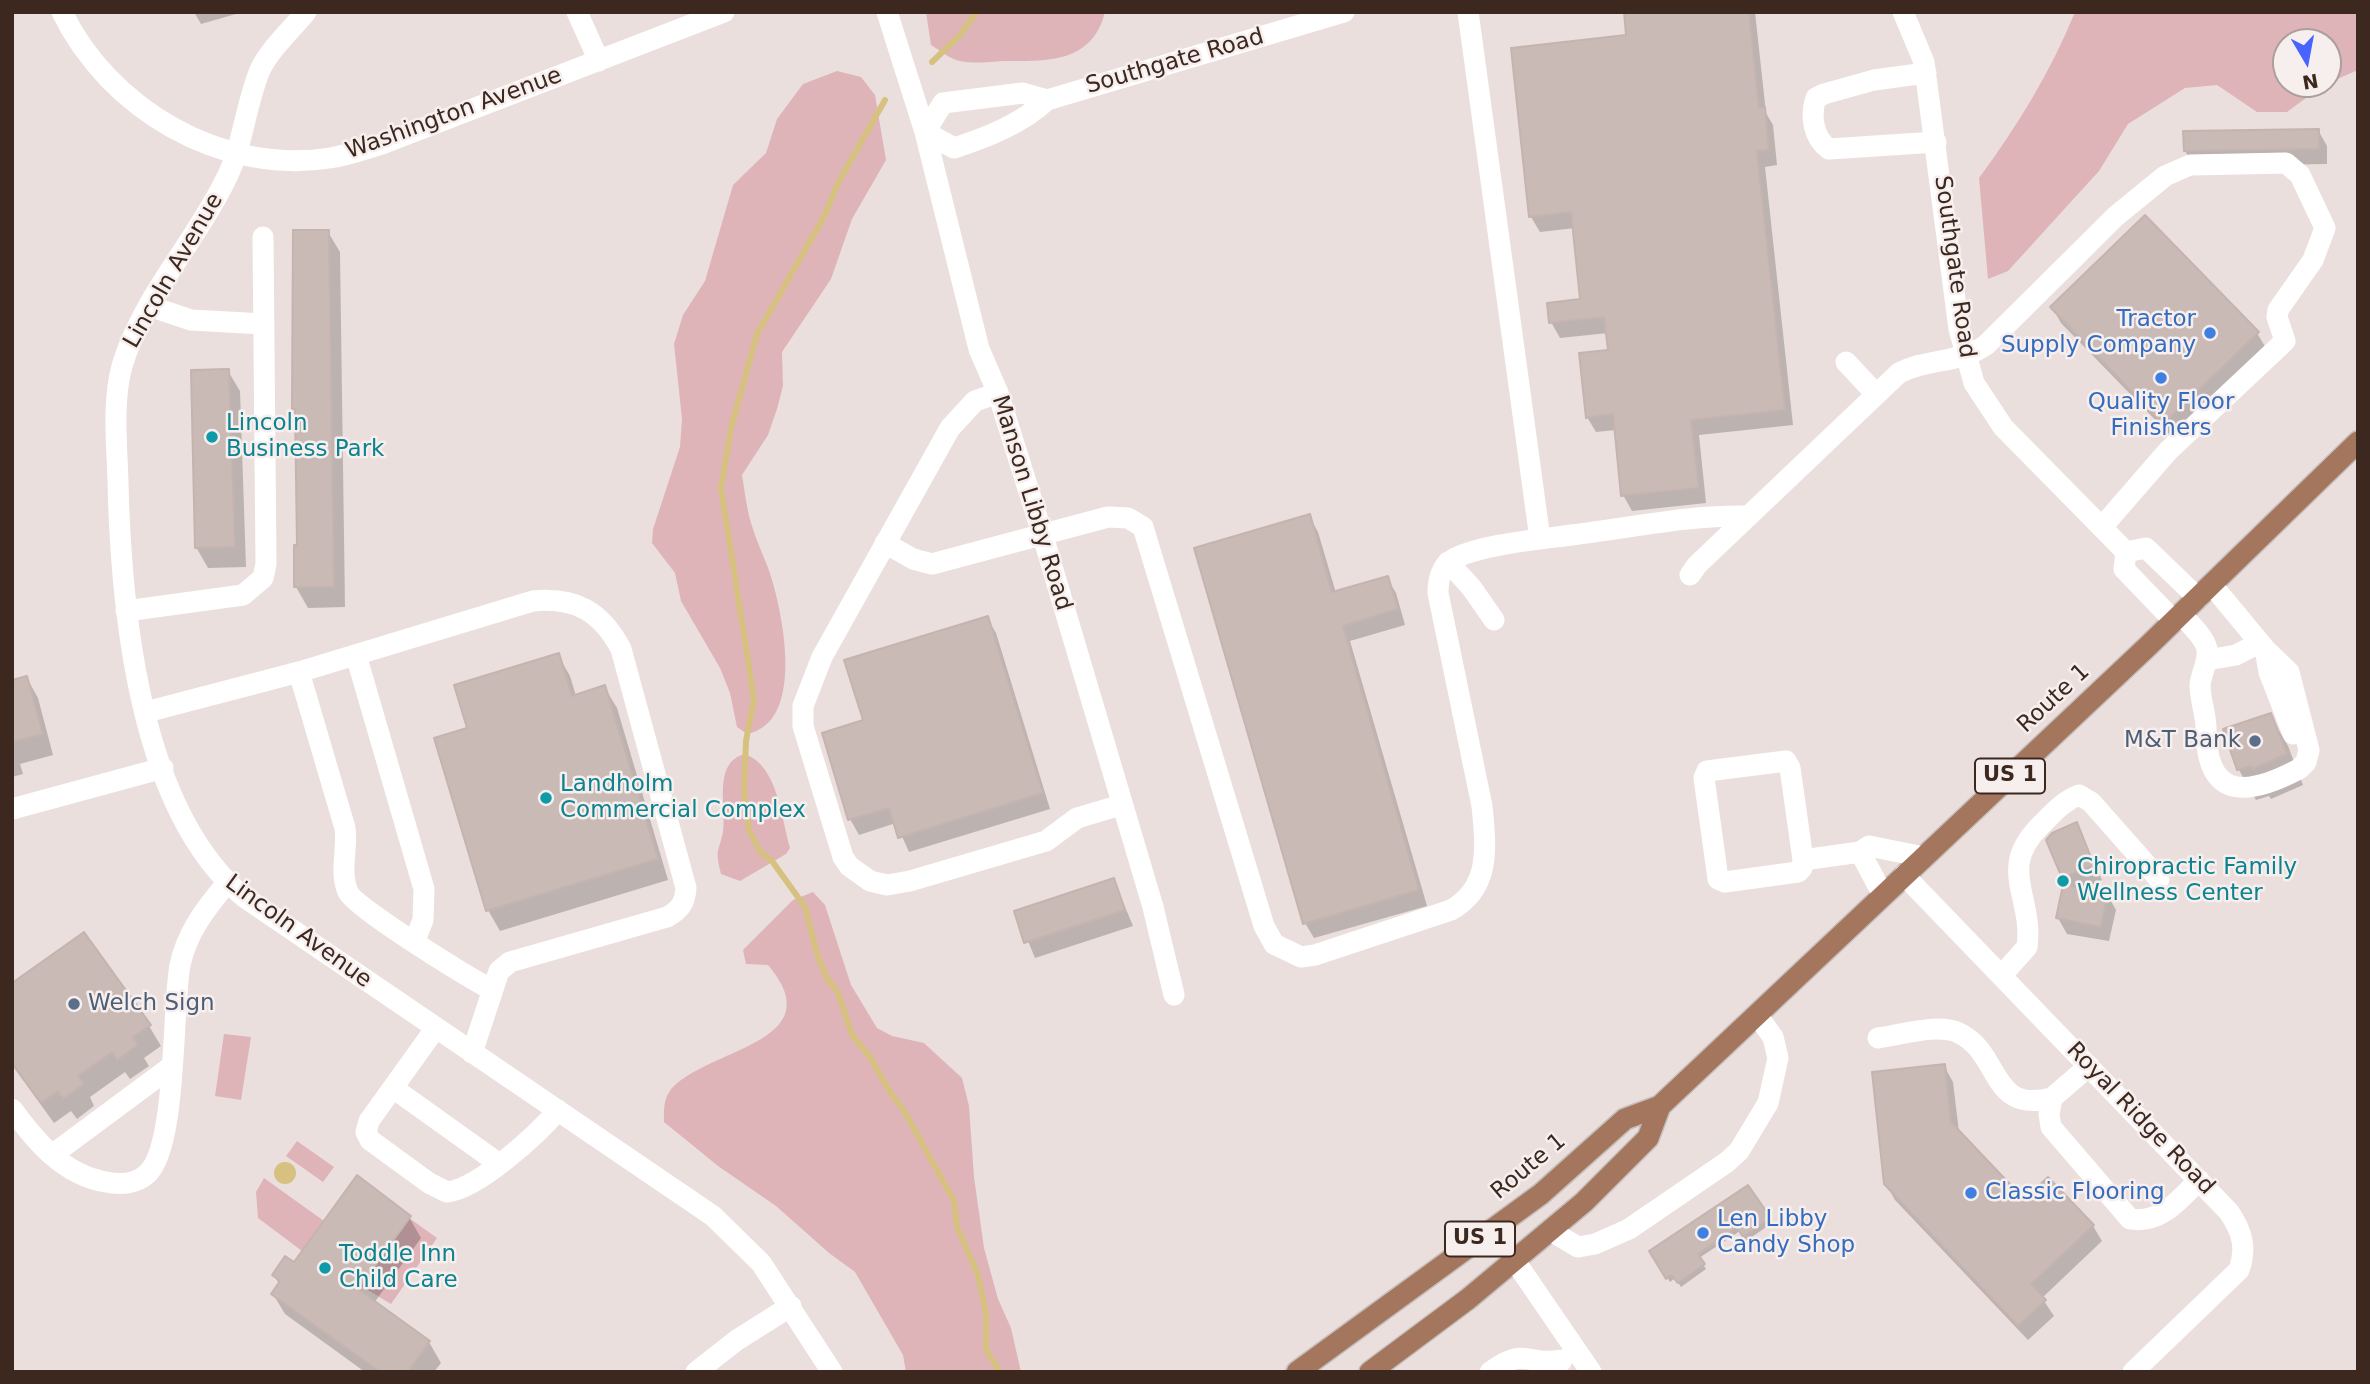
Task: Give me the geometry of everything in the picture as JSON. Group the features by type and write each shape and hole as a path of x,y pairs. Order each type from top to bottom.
{"main road":[{"name":"Route 1","path":"1297,1372 1541,1194 1625,1119 1660,1106 2178,618 2358,442"},
{"name":"Route 1","path":"1370,1372 1551,1231 1648,1138 1660,1106"}],"street":[{"name":"Washington Avenue","path":"62,12 70,30 98,68 137,105 187,134 235,153 307,160 357,152 724,12"},
{"name":"Lincoln Avenue","path":"306,12 261,68 225,183 149,306 125,356 117,403 119,533 126,611 146,712 176,807 193,840 228,883 435,1029 713,1216 752,1253 791,1307 832,1372"},
{"name":"Manson Libby Road","path":"887,12 925,132 979,349 998,393 1042,533 1153,907 1174,995"},
{"name":"Southgate Road","path":"1047,100 1023,93 943,103 925,132 954,148 986,138 1031,115 1047,100 1344,12"},
{"path":"1468,12 1540,539"},
{"name":"Southgate Road","path":"1903,12 1917,40 1926,73 1965,357 1977,390 2003,427 2126,552 2124,569 2178,618"},
{"path":"578,13 599,61"},
{"path":"1926,73 1874,80 1824,94 1816,98 1813,107 1814,124 1820,141 1829,149 1936,142"},
{"path":"1690,575 1693,569 1875,393 1912,366 1965,357 1986,345 2015,320 2116,216 2172,172 2190,164 2277,162 2297,170 2325,228 2313,260 2278,310 2277,317 2285,341 2168,451 2102,527"},
{"path":"126,611 243,595 263,578 266,564 263,237"},
{"path":"149,306 191,320 264,324"},
{"path":"1846,362 1875,393"},
{"path":"998,393 975,401 950,428 822,657 803,706 803,726 807,741 843,857 849,866 878,884 910,881 1046,841 1077,818 1121,805"},
{"path":"885,543 913,559 932,564 1108,517 1128,518 1146,531 1264,926 1274,944 1301,957 1315,955 1451,910 1466,902 1481,879 1485,842 1482,806 1438,593 1442,570 1448,562 1468,554 1540,539 1715,515 1747,516"},
{"path":"2126,552 2146,548 2205,591 2289,672 2308,740 2306,762 2294,772 2234,789 2219,779 2205,737 2200,681 2207,660 2205,642 2178,618"},
{"path":"1448,562 1471,587 1494,620"},
{"path":"146,712 299,672 533,601 550,599 572,602 588,610 613,635 621,649 686,888 683,904 667,917 510,962 499,971 472,1053"},
{"path":"2207,660 2236,655 2262,646"},
{"path":"356,655 424,889 423,920 415,940"},
{"path":"299,672 345,828 347,842 344,877 349,894 376,918 492,990"},
{"path":"1782,761 1789,764 1803,860 1802,868 1798,872 1725,882 1718,879 1704,778 1707,771 1782,761"},
{"path":"12,809 163,768"},
{"path":"2001,975 2021,956 2028,936 2019,856 2033,833 2070,799 2079,794 2091,802 2159,879"},
{"path":"1803,860 1860,852 1869,846 1924,857"},
{"path":"1860,852 1883,895"},
{"name":"Royal Ridge Road","path":"1904,875 2199,1180 2240,1230 2243,1259 2239,1270 2133,1372"},
{"path":"12,1109 27,1130 69,1168 98,1181 127,1183 147,1174 153,1167 162,1140 184,949 201,916 228,883"},
{"path":"1551,1231 1564,1242 1578,1247 1612,1238 1667,1205 1739,1151 1768,1103 1778,1058 1773,1037 1757,1015"},
{"path":"435,1029 369,1121 367,1136 429,1184 440,1190 455,1191 537,1133 558,1110"},
{"path":"1878,1038 1941,1030 1958,1033 1973,1042 2004,1088 2026,1103 2052,1098 2089,1066"},
{"path":"52,1155 172,1066"},
{"path":"393,1087 498,1163"},
{"path":"2052,1098 2049,1114 2051,1127 2130,1219 2146,1219 2167,1211 2199,1180"},
{"path":"1515,1261 1564,1361"},
{"path":"696,1372 737,1340 791,1307"},
{"path":"1490,1372 1511,1357 1523,1365 1564,1361 1591,1372"}],"shaded area":[{"path":"926,12 1105,12 1099,29 1090,42 1065,56 1035,61 976,63 956,60 931,45"},
{"path":"2075,12 2358,12 2358,70 2342,77 2342,28 2272,28 2272,98 2306,98 2287,112 2257,112 2217,85 2185,88 2128,124 2099,171 2008,271 1988,279 1979,178 2032,98"},
{"path":"837,71 861,77 875,95 886,160 852,219 831,279 782,352 783,386 777,409 768,435 742,475 751,523 777,598 785,668 783,691 777,711 765,726 747,734 737,727 730,693 720,668 681,601 675,573 652,543 653,529 680,447 682,419 674,344 683,315 705,281 733,185 766,153 777,119 803,84"},
{"path":"745,754 765,769 771,781 781,808 790,848 786,854 740,881 721,874 718,855 724,822 725,776 728,766"},
{"path":"813,892 825,905 851,985 877,1028 892,1036 924,1043 962,1078 969,1106 974,1177 984,1248 998,1299 1011,1328 1021,1372 906,1372 903,1355 855,1272 776,1206 718,1166 664,1122 664,1106 670,1091 687,1076 757,1042 775,1028 786,1012 784,991 768,965 746,964 743,950 793,900"},
{"path":"224,1034 251,1037 241,1100 215,1096"},
{"path":"297,1141 334,1167 323,1182 286,1156"},
{"path":"285,1162 293,1165 296,1173 293,1181 285,1184 277,1181 274,1173 277,1165"},
{"path":"264,1178 324,1221 302,1251 258,1218 256,1192"},
{"path":"409,1218 437,1238 391,1304 361,1286"}],"building":[{"path":"1624,12 1749,12 1759,108 1765,107 1769,150 1757,151 1785,410 1691,420 1699,488 1621,496 1613,414 1586,418 1579,353 1608,350 1604,317 1549,323 1547,303 1580,299 1571,212 1529,217 1511,48 1626,35"},
{"path":"2319,129 2319,149 2184,151 2183,131"},
{"path":"2145,215 2259,332 2163,424 2050,307"},
{"path":"293,230 329,230 334,587 294,587 294,545 297,545 295,409 292,409"},
{"name":"Lincoln Business Park","path":"229,369 235,547 195,548 191,370"},
{"path":"1310,514 1332,592 1388,576 1398,609 1343,626 1419,890 1303,924 1194,548"},
{"path":"988,616 1043,793 898,838 889,808 848,820 822,733 863,720 844,660"},
{"name":"Landholm Commercial Complex","path":"559,653 572,696 605,685 658,859 486,911 434,738 467,728 454,685"},
{"path":"27,676 43,734 12,742 12,680"},
{"name":"M&T Bank","path":"2271,713 2287,754 2252,769 2251,766 2237,770 2223,729"},
{"path":"2077,822 2094,865 2062,878 2046,840 2052,833"},
{"path":"1114,878 1125,910 1024,943 1014,911"},
{"path":"2063,885 2108,892 2101,927 2056,918"},
{"name":"Welch Sign","path":"84,932 151,1025 133,1037 138,1045 117,1060 112,1052 78,1076 84,1084 63,1099 58,1091 41,1103 12,1063 12,983"},
{"path":"1945,1064 1951,1122 2024,1199 2048,1177 2094,1225 2031,1284 2046,1300 2018,1326 1884,1184 1872,1072"},
{"name":"Toddle Inn Child Care","path":"357,1175 411,1216 358,1289 430,1341 408,1372 380,1372 271,1294 280,1281 272,1275 285,1256 294,1262"},
{"name":"Len Libby Candy Shop","path":"1748,1185 1771,1218 1743,1237 1737,1228 1698,1254 1705,1264 1678,1283 1671,1275 1666,1279 1649,1251"}],"waterway":[{"path":"932,62 960,35 977,12"},
{"path":"885,100 838,183 825,215 757,334 731,428 721,488 754,699 746,741 744,791 749,830 760,852 772,861 805,907 817,954 827,978 838,993 852,1035 870,1057 903,1109 954,1201 957,1227 978,1275 986,1313 986,1350 1000,1372"}],"place":[{"name":"Tractor Supply Company","path":"2210,333"},
{"name":"Quality Floor Finishers","path":"2161,378"},
{"name":"Lincoln Business Park","path":"212,437"},
{"name":"M&T Bank","path":"2255,741"},
{"name":"Landholm Commercial Complex","path":"546,798"},
{"name":"Chiropractic Family Wellness Center","path":"2063,881"},
{"name":"Welch Sign","path":"74,1004"},
{"name":"Classic Flooring","path":"1971,1193"},
{"name":"Len Libby Candy Shop","path":"1703,1233"},
{"name":"Toddle Inn Child Care","path":"325,1268"}]}
